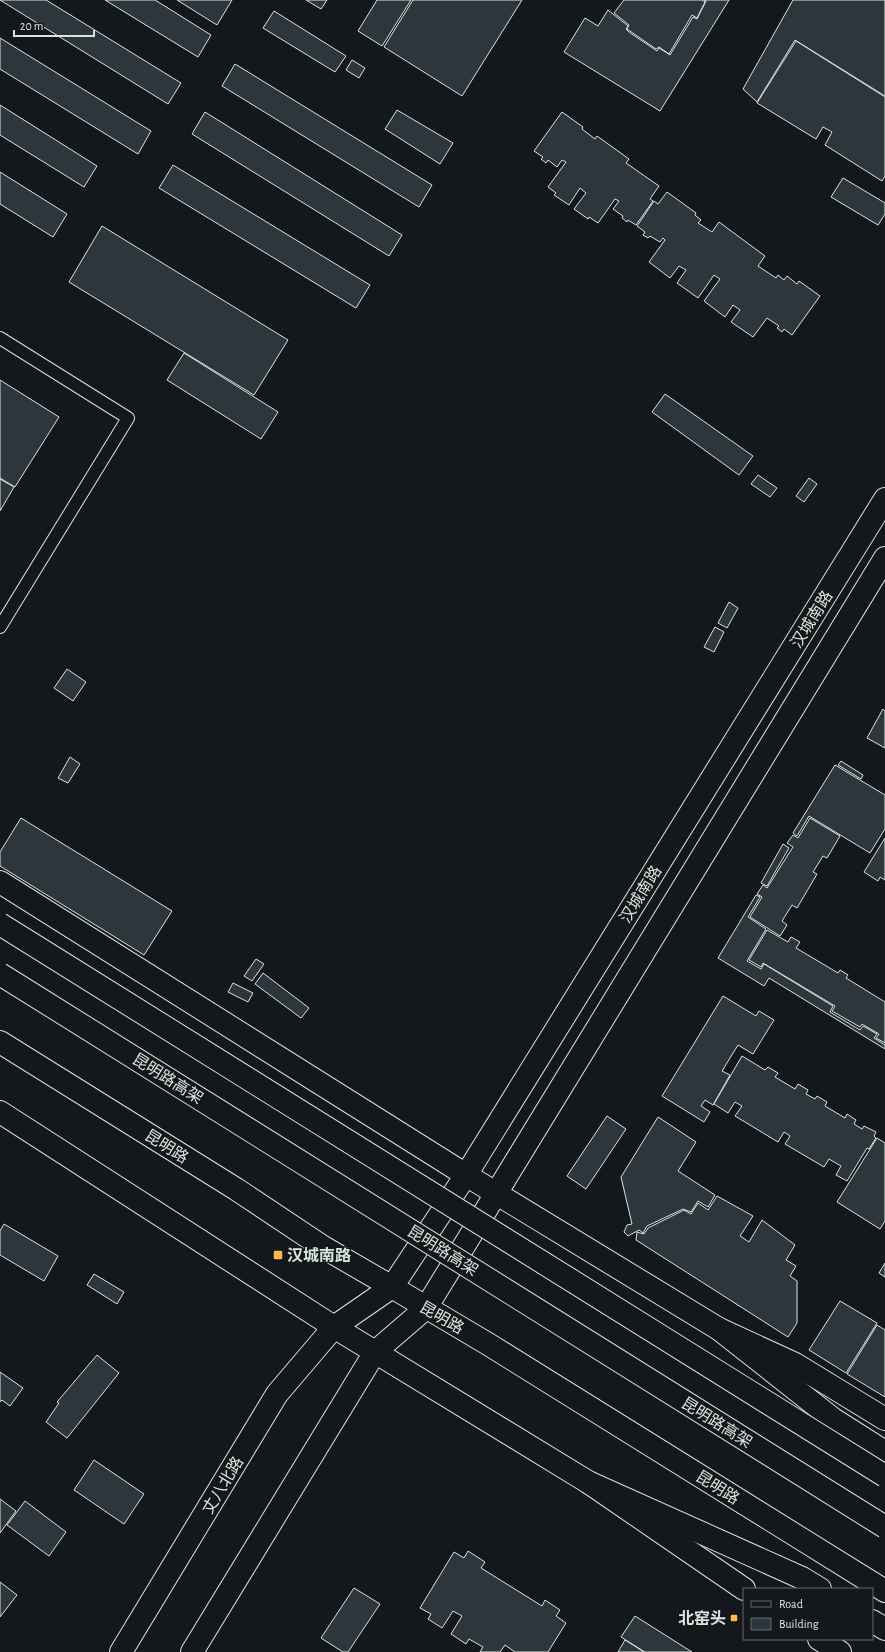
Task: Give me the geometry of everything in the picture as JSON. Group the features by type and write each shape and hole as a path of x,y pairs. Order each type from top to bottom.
{"main road":[{"name":"汉城南路","path":"392,1287 466,1176 883,505"},
{"name":"汉城南路","path":"375,1352 426,1308 885,558"},
{"path":"0,882 466,1176 719,1330 833,1419 885,1452"},
{"path":"0,924 885,1476"},
{"name":"昆明路高架","path":"0,974 885,1528"},
{"name":"昆明路","path":"0,1042 236,1189 323,1247 488,1344 885,1590"},
{"path":"0,1112 375,1352 588,1482 743,1588"},
{"name":"丈八北路","path":"122,1652 277,1394 334,1326 392,1287"},
{"path":"719,1330 795,1364 885,1419"},
{"path":"192,1652 375,1352"},
{"path":"588,1482 802,1578 818,1588"},
{"path":"873,1622 885,1629"},
{"path":"821,1640 840,1652"}],"lane":[{"path":"0,338 128,418 0,627"}],"building":[{"path":"0,0 46,0 181,83 168,104"},
{"path":"105,0 155,0 211,35 198,57"},
{"path":"177,0 232,0 217,25"},
{"path":"306,0 327,0 321,9"},
{"path":"377,0 411,0 382,46 358,31"},
{"path":"413,0 522,0 462,96 384,47"},
{"path":"624,0 702,0 705,2 697,18 692,15 669,54 659,47 656,49 627,29 629,25 614,13"},
{"path":"704,0 729,0 660,111 564,52 585,18 598,26 608,10 628,26 626,29 629,32 657,51 659,48 670,55 693,17 697,19 706,1"},
{"path":"793,0 885,0 885,96 795,40 757,102 743,89"},
{"path":"274,11 346,56 335,72 263,28"},
{"path":"0,38 151,131 138,154 0,69"},
{"path":"796,41 885,97 885,176 882,181 825,145 832,132 823,127 816,139 757,103"},
{"path":"352,60 365,68 359,78 346,70"},
{"path":"235,64 432,185 419,207 222,86"},
{"path":"0,105 97,166 84,187 0,135"},
{"path":"397,110 453,143 440,164 385,129"},
{"path":"205,112 402,235 389,256 192,134"},
{"path":"562,112 583,127 582,129 595,139 597,136 629,159 626,163 659,186 650,199 653,201 636,225 628,220 627,222 622,218 623,216 613,209 619,201 615,199 598,223 589,217 588,219 574,209 586,193 580,188 569,205 554,195 556,193 548,187 566,162 562,160 557,167 548,160 546,163 541,159 543,157 534,151"},
{"path":"173,165 370,285 356,308 159,188"},
{"path":"0,172 67,214 53,237 0,204"},
{"path":"843,178 885,203 885,214 878,225 831,197"},
{"path":"667,192 696,213 695,215 701,220 698,223 712,232 719,222 765,256 758,266 776,278 778,275 784,280 787,276 797,284 799,281 820,296 792,335 784,329 782,332 777,328 779,326 767,318 753,337 731,322 740,310 733,305 725,317 704,301 720,279 714,275 698,298 677,283 686,270 679,266 670,278 649,262 665,240 663,238 660,242 650,236 648,238 643,235 645,232 637,226 654,201 658,204"},
{"path":"102,226 288,340 254,395 69,282"},
{"path":"184,353 278,412 261,439 167,380"},
{"path":"0,380 59,417 15,487 0,478"},
{"path":"665,394 753,456 739,475 652,412"},
{"path":"758,475 777,488 770,497 751,484"},
{"path":"809,478 817,484 804,502 796,496"},
{"path":"0,479 14,487 0,511"},
{"path":"729,602 738,608 727,628 718,623"},
{"path":"715,627 724,632 714,652 704,647"},
{"path":"67,669 86,682 73,701 54,688"},
{"path":"883,709 885,711 885,748 867,738"},
{"path":"70,757 80,764 68,783 58,778"},
{"path":"841,761 863,775 861,779 838,765"},
{"path":"835,765 885,795 885,829 870,853 809,816 797,836 793,833"},
{"path":"21,818 172,911 144,955 0,866 0,852"},
{"path":"810,818 840,836 827,858 823,856 813,872 817,874 797,908 792,905 782,921 787,925 780,936 750,917 762,897 757,894 763,885 767,888 793,847 787,843 793,835 798,838"},
{"path":"885,838 885,880 880,877 878,881 864,872"},
{"path":"783,844 789,848 767,886 761,883"},
{"path":"756,895 760,897 748,917 766,929 747,961 761,969 764,964 833,1006 830,1012 860,1030 863,1026 877,1034 874,1038 885,1045 885,1049 769,978 764,986 718,958"},
{"path":"767,930 788,942 791,937 800,942 796,948 838,973 840,970 848,975 846,978 885,1002 885,1043 876,1038 879,1034 862,1024 860,1027 832,1011 835,1006 763,963 761,967 749,960"},
{"path":"256,959 264,964 252,981 244,976"},
{"path":"263,973 309,1008 301,1018 255,984"},
{"path":"233,983 253,993 248,1002 228,992"},
{"path":"723,996 756,1016 759,1011 774,1020 753,1054 738,1045 722,1071 730,1075 713,1105 705,1100 701,1106 710,1112 704,1122 662,1096"},
{"path":"742,1056 765,1070 768,1067 778,1073 775,1077 795,1089 798,1084 808,1090 806,1094 815,1099 817,1096 827,1102 825,1106 845,1118 847,1114 856,1120 854,1124 862,1129 864,1126 876,1132 874,1136 876,1138 869,1149 867,1148 847,1181 836,1175 841,1166 829,1159 824,1167 785,1144 790,1136 784,1132 778,1142 735,1116 742,1106 735,1102 728,1113 714,1104"},
{"path":"607,1116 626,1129 586,1189 567,1176"},
{"path":"658,1117 696,1142 678,1171 715,1195 708,1207 698,1201 691,1212 683,1209 647,1226 643,1233 639,1230 628,1236 624,1232 627,1225 632,1224 621,1177"},
{"path":"877,1138 885,1143 885,1221 880,1229 837,1202"},
{"path":"717,1196 753,1216 740,1236 749,1242 762,1220 795,1245 786,1260 796,1266 790,1276 797,1281 797,1323 788,1337 636,1240 637,1232 644,1234 648,1228 684,1210 691,1214 698,1203 708,1210"},
{"path":"4,1224 58,1256 44,1281 0,1255 0,1231"},
{"path":"885,1263 885,1277 879,1273"},
{"path":"94,1274 124,1292 117,1304 87,1285"},
{"path":"840,1301 877,1323 846,1373 809,1350"},
{"path":"877,1325 885,1330 885,1397 847,1374"},
{"path":"97,1355 119,1373 67,1438 46,1422 59,1403 57,1402"},
{"path":"0,1372 23,1388 10,1406 2,1400 0,1402"},
{"path":"94,1460 144,1494 124,1524 74,1490"},
{"path":"0,1499 16,1511 0,1533"},
{"path":"25,1501 66,1532 49,1556 7,1525"},
{"path":"468,1551 485,1562 481,1568 542,1606 545,1600 560,1610 556,1616 566,1623 548,1652 515,1652 505,1645 500,1652 480,1652 483,1647 469,1639 466,1644 451,1634 462,1616 453,1611 442,1628 428,1619 431,1614 420,1608 454,1552 464,1558"},
{"path":"0,1582 17,1595 0,1617"},
{"path":"354,1588 380,1604 348,1652 343,1652 321,1638"},
{"path":"635,1616 692,1652 645,1652 621,1637"},
{"path":"625,1640 644,1652 618,1652"}],"place":[{"name":"汉城南路","path":"278,1255"},
{"name":"北窑头","path":"734,1618"}]}
